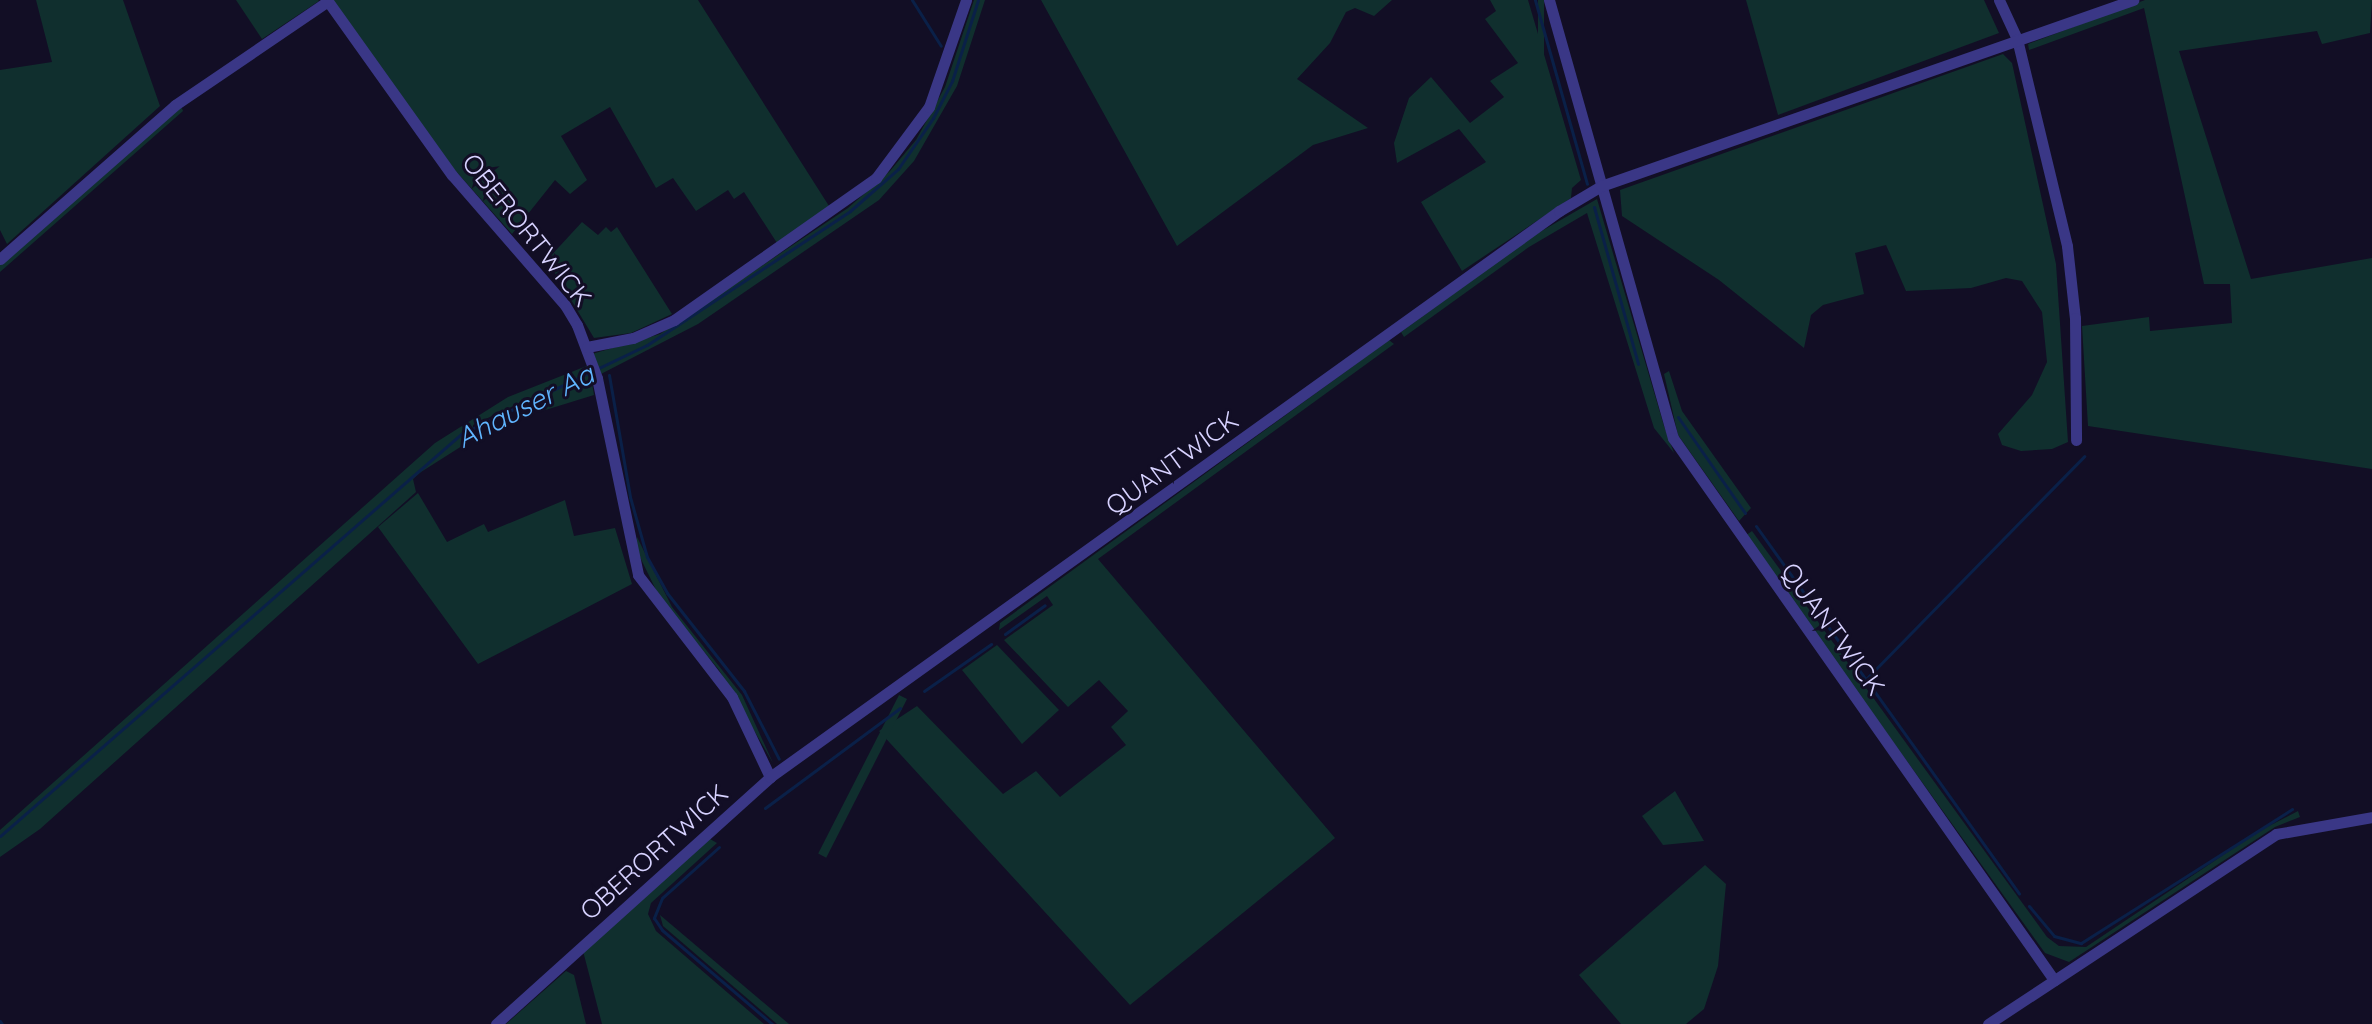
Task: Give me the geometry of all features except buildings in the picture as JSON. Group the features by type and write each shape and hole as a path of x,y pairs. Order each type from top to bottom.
{"street":[{"name":"OBERORTWICK","path":"0,259 161,116 328,0 452,175 565,305 587,347 597,378 638,575 732,697 770,777 496,1024"},
{"path":"587,347 633,338 674,320 876,178 929,107 966,0"},
{"name":"QUANTWICK","path":"1549,0 1663,409 1686,462 2054,980"},
{"path":"1999,0 2017,39 2073,286 2076,440"},
{"name":"QUANTWICK","path":"770,777 1524,235 1601,186 2133,0"},
{"path":"1988,1024 2276,834 2372,817"}],"green space":[{"path":"36,0 123,0 160,106 7,244 0,230 0,70 52,62"},
{"path":"236,0 318,0 319,1 262,39"},
{"path":"330,0 698,0 829,206 777,243 744,192 734,199 728,190 696,211 673,178 656,188 610,107 561,136 587,180 570,194 555,180 512,234 453,168"},
{"path":"974,0 985,0 957,86 914,161 879,200 698,324 599,375 592,354 660,334 848,208 890,171 916,140 945,87"},
{"path":"1041,0 1392,0 1374,16 1355,8 1346,12 1330,43 1297,79 1368,128 1313,145 1177,246"},
{"path":"1490,0 1528,0 1581,180 1572,188 1571,198 1462,271 1421,202 1486,162 1459,129 1397,163 1394,143 1409,98 1431,77 1470,123 1504,97 1490,81 1518,63 1485,19 1496,11"},
{"path":"1538,0 1544,0 1544,189 1538,189"},
{"path":"1746,0 1984,0 1999,33 1778,115"},
{"path":"2145,0 2372,0 2370,33 2322,44 2317,31 2179,51 2251,279 2372,258 2372,469 2088,426 2082,326 2149,317 2150,331 2232,323 2230,284 2204,284 2144,8 2029,50 2028,44"},
{"path":"2003,54 2012,63 2056,264 2068,442 2052,449 2021,451 2002,445 1998,434 2032,395 2047,362 2042,312 2022,281 2006,278 1971,288 1906,291 1886,245 1855,253 1864,294 1823,305 1811,315 1804,348 1719,280 1622,216 1620,190"},
{"path":"181,106 183,111 0,272 0,263"},
{"path":"1597,199 1674,453 1654,428 1587,213 1529,247 1404,337 1401,332 1533,236"},
{"path":"582,222 598,235 606,227 611,232 617,227 672,314 631,333 594,338 547,260"},
{"path":"1389,340 1394,344 1098,559 1335,838 1130,1005 879,731 917,706 1003,794 1036,771 1060,797 1126,745 1111,727 1128,711 1099,680 1068,707 1004,640 1053,605 1047,596 999,630 1000,623"},
{"path":"589,365 594,395 539,412 530,398 473,425 473,439 413,479 416,492 40,829 0,857 0,830 435,443 508,397"},
{"path":"1669,371 1682,411 1751,508 1739,521 1678,435 1664,374"},
{"path":"418,493 447,542 484,524 488,532 565,500 574,536 615,528 632,584 478,664 378,527"},
{"path":"1752,531 2047,937 2059,946 2086,947 2259,831 2298,811 2300,817 2275,827 2069,962 2045,953 1745,536"},
{"path":"637,537 672,607 742,695 773,763 719,670 660,598 635,547"},
{"path":"997,645 1059,710 1022,744 962,670"},
{"path":"899,695 907,699 826,858 818,854"},
{"path":"1675,791 1704,841 1663,845 1642,816"},
{"path":"710,839 717,843 651,903 648,914 656,931 764,1024 602,1024 583,951"},
{"path":"1705,865 1726,884 1718,966 1704,1009 1686,1024 1621,1024 1579,975"},
{"path":"660,915 789,1024 777,1024 663,926"},
{"path":"566,971 574,975 586,1024 506,1024"}],"waterway":[{"path":"912,0 941,46"},
{"name":"Ahauser Aa","path":"0,836 461,434 647,345 850,211 898,169 933,118 952,81 978,0"},
{"path":"1535,0 1587,184"},
{"path":"1594,207 1638,364"},
{"path":"609,375 630,497 647,557 667,593 744,691 779,759"},
{"path":"1678,417 1745,513"},
{"path":"1866,679 2084,456"},
{"path":"1756,526 2019,893"},
{"path":"1005,634 1045,605"},
{"path":"924,691 991,644"},
{"path":"765,808 900,708"},
{"path":"2029,906 2054,936 2081,943 2292,809"},
{"path":"719,847 662,898 654,918 662,930 772,1024"}]}
